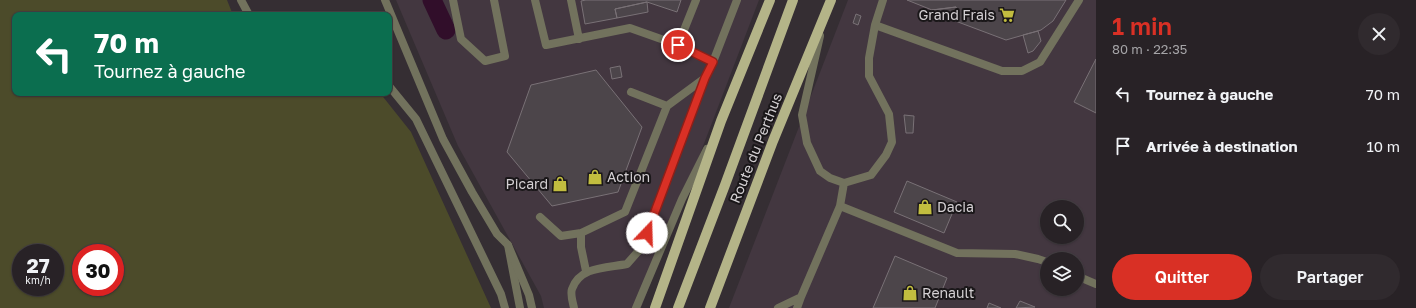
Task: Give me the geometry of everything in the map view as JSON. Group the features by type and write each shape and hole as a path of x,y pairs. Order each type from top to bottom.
{"main road":[{"path":"655,308 721,121 770,0"},
{"name":"Route du Perthus","path":"678,308 793,0"},
{"name":"Route du Perthus","path":"710,308 773,141 824,19 830,0"}],"street":[{"path":"241,0 247,12"},
{"path":"385,0 390,12"},
{"path":"453,0 461,39 485,61 505,56 494,0"},
{"path":"535,0 546,45 630,28 678,45 713,62"},
{"path":"571,0 579,39"},
{"path":"678,45 696,0"},
{"path":"574,308 571,290 579,277 586,271 627,264 642,247 705,78 713,62 737,0"},
{"path":"824,19 802,115 807,143 820,171 830,178 844,182 870,175 886,155 892,142 889,114 869,76 869,58 875,25 883,0"},
{"path":"875,25 1002,71 1022,71 1040,62 1080,0"},
{"path":"392,17 443,139 497,234 508,245 529,295 532,308"},
{"path":"540,217 562,236 581,233 625,212 667,106 705,78"},
{"path":"392,90 416,120 501,294 505,308"},
{"path":"631,92 667,106"},
{"path":"636,308 682,199 721,121"},
{"path":"798,308 840,206 844,182"},
{"path":"840,206 957,253 1015,254 1040,259"},
{"path":"581,233 581,247 586,271"},
{"path":"508,245 520,308"},
{"path":"1084,279 1096,284"},
{"path":"778,308 802,297"}],"shaded area":[{"path":"0,0 227,0 232,12 12,12 12,96 382,96 411,132 491,308 0,308"},
{"path":"396,0 759,0 641,308 544,308 541,296 458,146"},
{"path":"848,0 1096,0 1096,308 729,308"}],"building":[{"path":"681,0 677,12 647,2 615,9 617,18 585,24 581,1"},
{"name":"Grand Frais","path":"907,0 1066,0 1053,21 1041,30 1006,40 958,22 956,7 932,10"},
{"path":"647,2 648,12 617,18 615,9"},
{"path":"956,7 958,22 932,10"},
{"path":"856,14 861,16 858,25 853,23"},
{"path":"1038,31 1041,41 1033,51 1028,53 1023,35"},
{"path":"1096,59 1096,113 1074,102"},
{"path":"620,66 622,77 612,79 610,68"},
{"path":"596,70 642,127 618,192 552,206 507,152 531,85"},
{"path":"904,115 914,116 913,133 906,133"},
{"name":"Dacia","path":"907,181 957,202 944,233 894,212"},
{"name":"Renault","path":"895,256 947,278 935,308 873,308"},
{"path":"1020,301 1035,307 1016,308"},
{"name":"Renault","path":"989,303 1001,308 987,308"}],"waterway":[{"path":"432,0 446,30"}],"place":[{"name":"Grand Frais","path":"1007,15"},
{"name":"Action","path":"595,177"},
{"name":"Picard","path":"560,184"},
{"name":"Dacia","path":"925,207"},
{"name":"Renault","path":"910,293"}],"route":[{"path":"647,233 705,78 713,62 678,45"}]}
